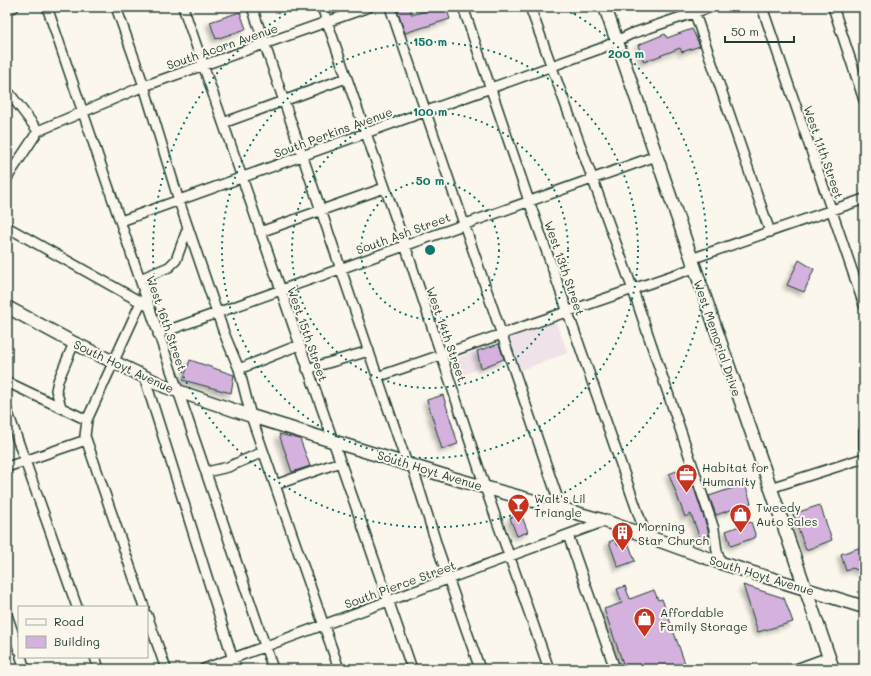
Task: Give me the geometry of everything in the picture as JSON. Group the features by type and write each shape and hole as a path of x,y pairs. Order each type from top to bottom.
{"main road":[{"name":"West Memorial Drive","path":"605,7 831,663"},
{"name":"South Hoyt Avenue","path":"7,307 74,343 144,376 178,390 251,416 485,487 605,521 721,563 864,607"}],"street":[{"path":"7,10 14,7"},
{"name":"West 16th Street","path":"47,7 121,221 140,279 145,304 158,334 207,472 273,669"},
{"path":"116,7 144,86 179,201 217,312 239,369 251,416 263,452 339,669"},
{"name":"West 15th Street","path":"183,7 412,669"},
{"path":"252,7 369,351 480,669"},
{"name":"West 14th Street","path":"322,7 384,188 405,244 485,487 511,556 549,669"},
{"name":"South Acorn Avenue","path":"38,130 144,86 369,7"},
{"path":"390,7 561,508"},
{"name":"West 13th Street","path":"463,7 567,312 646,536"},
{"path":"530,7 633,290 714,529 717,550 721,563"},
{"name":"South Perkins Avenue","path":"121,221 551,66 693,10 711,7"},
{"name":"West 11th Street","path":"762,7 864,304"},
{"path":"833,7 864,100"},
{"path":"693,10 770,232"},
{"path":"223,123 346,78"},
{"path":"7,90 38,130 7,178"},
{"name":"South Ash Street","path":"158,334 592,177 656,156"},
{"path":"260,232 384,188"},
{"path":"378,377 633,290 693,263 770,232 864,199"},
{"path":"7,227 145,304 115,362 85,427 86,440 144,606"},
{"path":"140,279 169,267 176,260 188,227"},
{"path":"61,407 56,390 58,381 74,343"},
{"path":"239,369 299,345"},
{"path":"307,368 369,351"},
{"path":"144,376 236,669"},
{"path":"7,382 87,420"},
{"path":"7,410 77,606"},
{"path":"864,431 864,447"},
{"path":"7,467 86,440"},
{"path":"207,472 228,467 263,452"},
{"path":"770,488 864,458"},
{"path":"275,485 340,462"},
{"name":"South Pierce Street","path":"204,669 449,580 605,521"},
{"path":"568,535 615,669"},
{"path":"7,615 18,647"},
{"path":"148,618 166,669"},
{"path":"21,658 25,669"},
{"path":"95,658 99,669"},
{"path":"796,669 831,663"}],"shaded area":[{"path":"555,321 568,353 521,370 510,338"},
{"path":"477,351 481,368 461,376 454,359"}],"building":[{"path":"396,7 410,7 412,15 439,7 446,7 450,19 405,33"},
{"path":"240,12 246,29 216,39 210,22"},
{"path":"692,29 700,46 682,52 680,48 644,62 638,45 665,34 667,38"},
{"path":"799,260 814,269 804,292 787,285"},
{"path":"499,344 504,359 481,368 477,351"},
{"path":"190,360 234,375 231,393 183,380"},
{"path":"443,395 458,444 442,449 427,400"},
{"path":"279,434 300,439 310,466 292,472"},
{"name":"Habitat for Humanity","path":"687,467 708,530 709,538 701,541 691,514 685,517 669,474"},
{"path":"745,484 751,503 716,515 709,496"},
{"path":"820,505 832,540 806,550 793,514"},
{"name":"Walt's Lil Triangle","path":"521,514 528,532 517,536 510,518"},
{"name":"Tweedy Auto Sales","path":"751,522 756,537 731,546 726,531"},
{"name":"Morning Star Church","path":"616,539 617,545 628,542 635,561 618,567 609,542"},
{"path":"864,546 864,572 852,568 846,571 841,554"},
{"path":"743,585 784,598 793,622 758,632"},
{"name":"Affordable Family Storage","path":"625,586 630,599 654,590 658,600 662,599 687,669 625,669 604,609 622,603 617,589"}],"place":[{"name":"Habitat for Humanity","path":"687,494"},
{"name":"Walt's Lil Triangle","path":"519,524"},
{"name":"Tweedy Auto Sales","path":"741,534"},
{"name":"Morning Star Church","path":"623,552"},
{"name":"Affordable Family Storage","path":"645,638"}]}
